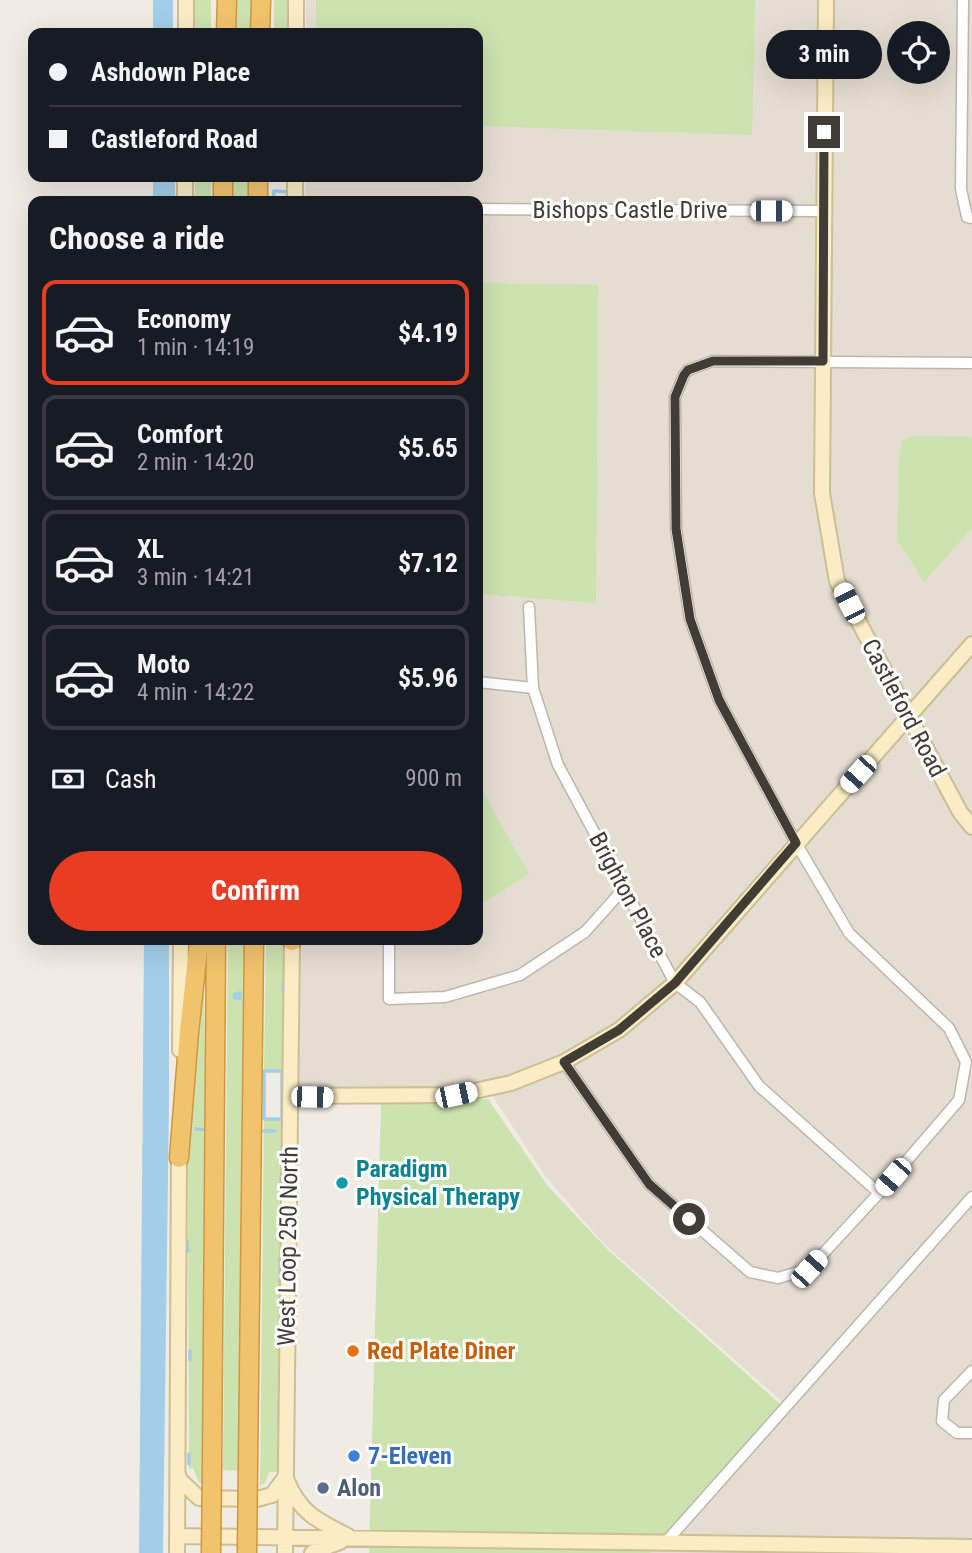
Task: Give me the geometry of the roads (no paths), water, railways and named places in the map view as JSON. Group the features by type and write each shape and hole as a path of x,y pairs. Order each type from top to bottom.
{"highway":[{"path":"226,28 227,0"},
{"path":"260,28 261,0"},
{"path":"179,1158 198,945"},
{"path":"211,1553 216,945"},
{"path":"247,1553 254,945"}],"main road":[{"path":"186,0 186,28"},
{"path":"296,0 296,28"},
{"name":"Castleford Road","path":"826,0 822,487 837,581 960,812 972,827"},
{"path":"290,1096 456,1095 512,1083 564,1062 619,1030 675,983 972,645"},
{"path":"177,1553 181,945"},
{"name":"West Loop 250 North","path":"285,1553 292,945"},
{"path":"178,1474 179,1479 199,1498 257,1499 272,1495 286,1476"},
{"path":"286,1476 293,1496 307,1512 354,1538"},
{"path":"177,1536 665,1543 868,1549 972,1546"},
{"path":"313,1553 354,1538"}],"street":[{"path":"963,0 961,189 969,217"},
{"name":"Bishops Castle Drive","path":"483,209 824,211"},
{"path":"564,1062 649,1184 750,1272 778,1278 809,1269 879,1193 958,1100 965,1062 949,1028 849,933 796,843 719,700 690,619 676,529 675,397 688,370 713,361 972,363"},
{"name":"Brighton Place","path":"529,607 533,688 558,765 675,983 699,1002 759,1086 879,1193"},
{"path":"483,683 533,688"},
{"path":"389,945 388,999 445,997 520,975 585,932 624,886"},
{"path":"665,1543 972,1197"},
{"path":"972,1371 944,1400 942,1421 957,1433 972,1433"}],"water":[{"path":"153,0 173,0 173,28 153,28"},
{"path":"153,182 175,182 175,196 153,196"},
{"path":"144,945 169,945 163,1553 139,1553"}],"waterway":[{"path":"274,196 274,191 289,192"},
{"path":"283,983 283,992"},
{"path":"240,993 240,998 235,998 235,994 240,993"},
{"path":"264,1071 282,1071 282,1119 264,1119 264,1071"},
{"path":"196,1129 206,1130"},
{"path":"264,1131 275,1131"},
{"path":"281,1177 281,1186"},
{"path":"187,1241 188,1251"},
{"path":"280,1258 280,1286"},
{"path":"190,1351 190,1360"},
{"path":"279,1401 279,1429"},
{"path":"189,1454 189,1464"}],"place":[{"name":"Paradigm Physical Therapy","path":"342,1183"},
{"name":"Red Plate Diner","path":"353,1351"},
{"name":"7-Eleven","path":"354,1456"},
{"name":"Alon","path":"323,1488"}]}
